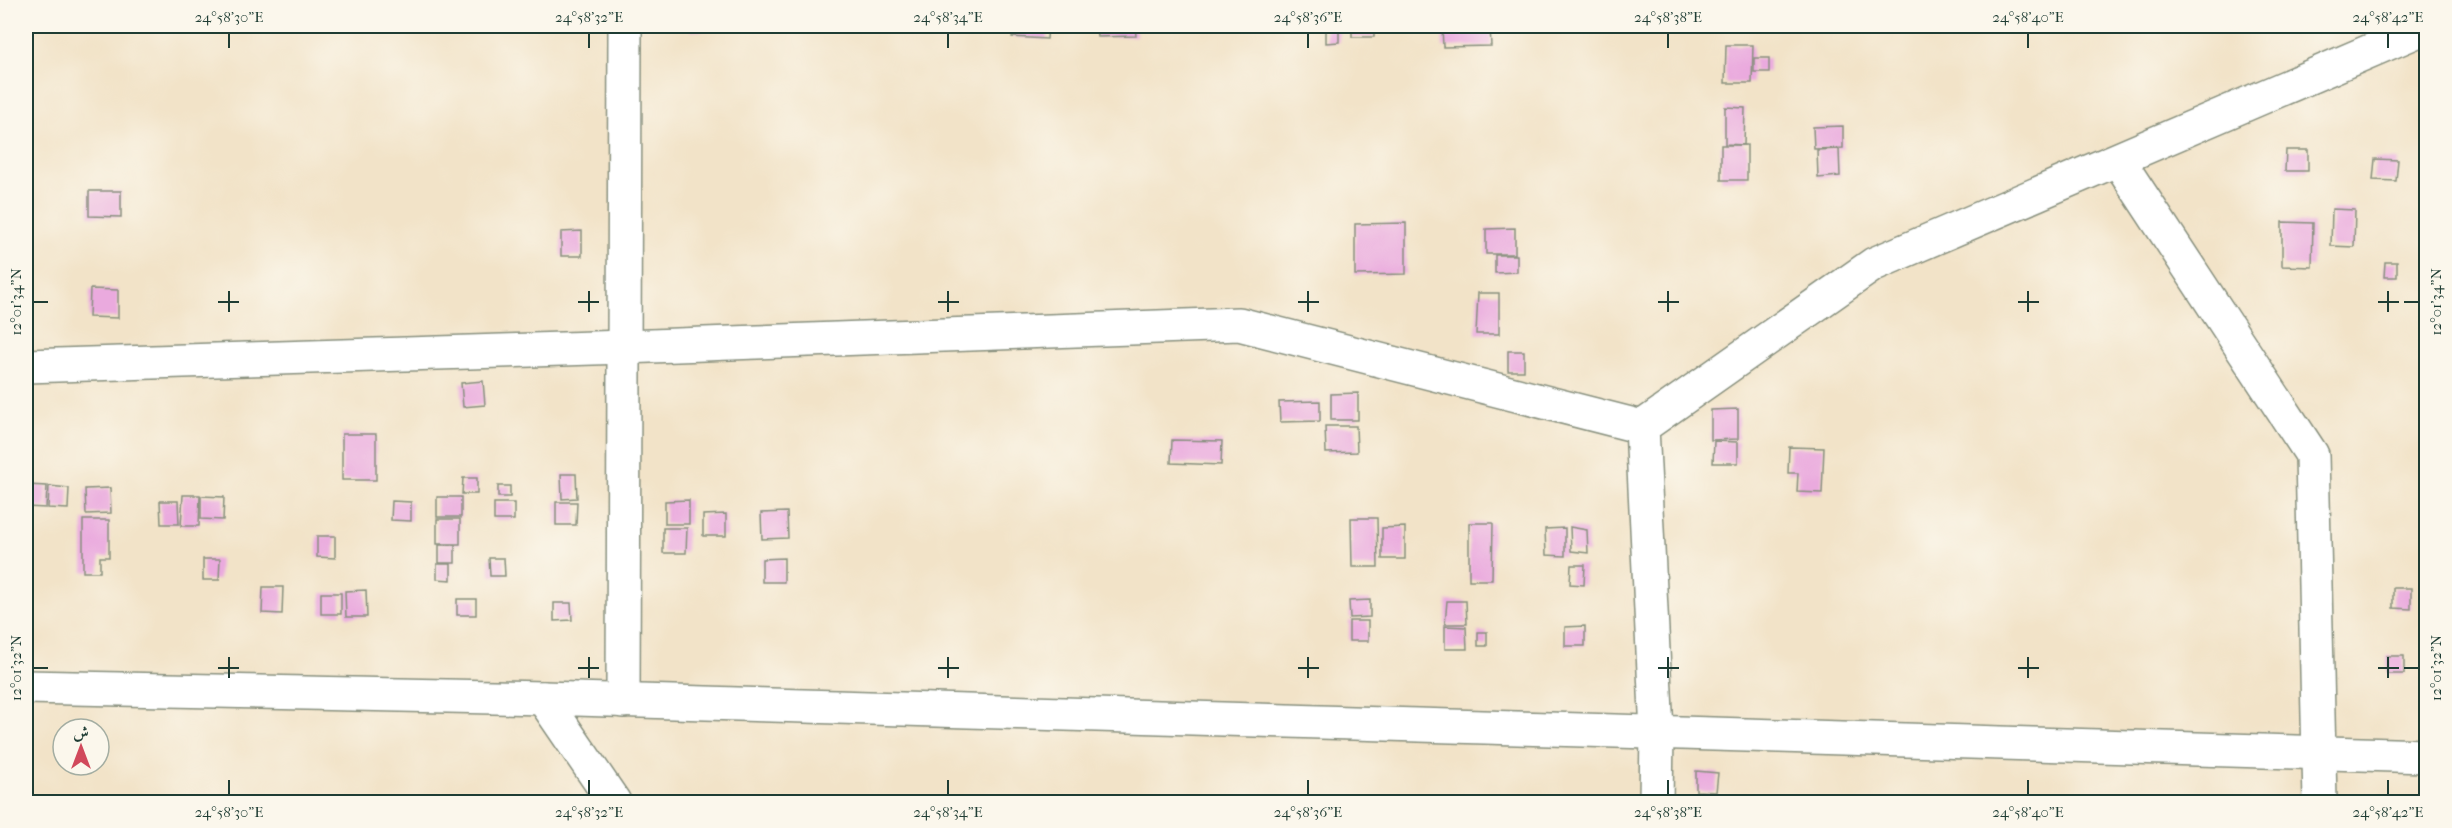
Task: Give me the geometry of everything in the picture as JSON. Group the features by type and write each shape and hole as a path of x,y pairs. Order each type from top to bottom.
{"street":[{"path":"623,701 626,26"},
{"path":"26,366 1239,324 1642,427 1874,264 2427,27"},
{"path":"2118,160 2312,455 2319,802"},
{"path":"1642,427 1657,732 1656,802"},
{"path":"26,687 543,698 2427,756"},
{"path":"543,698 614,802"}],"building":[{"path":"690,26 709,26 709,30 690,31"},
{"path":"1013,26 1048,26 1047,39 1012,37"},
{"path":"1096,26 1135,26 1136,36 1097,37"},
{"path":"1326,26 1339,26 1339,42 1326,43"},
{"path":"1352,26 1374,26 1374,37 1352,37"},
{"path":"1442,26 1490,26 1491,46 1443,47"},
{"path":"1726,45 1753,45 1752,83 1725,83"},
{"path":"1754,58 1769,58 1769,72 1754,72"},
{"path":"1725,107 1745,108 1744,145 1725,144"},
{"path":"1843,126 1843,148 1814,149 1813,127"},
{"path":"1721,145 1747,145 1747,180 1721,180"},
{"path":"1839,149 1840,176 1818,178 1817,150"},
{"path":"2286,150 2308,150 2308,171 2285,171"},
{"path":"2375,159 2398,160 2396,181 2373,180"},
{"path":"89,191 121,191 121,217 89,216"},
{"path":"2332,209 2355,210 2354,247 2331,246"},
{"path":"2282,222 2313,223 2312,267 2282,266"},
{"path":"1406,223 1406,274 1355,275 1355,224"},
{"path":"1515,228 1515,254 1486,254 1486,229"},
{"path":"582,231 582,256 561,256 561,232"},
{"path":"1495,255 1517,255 1517,272 1495,273"},
{"path":"2385,262 2397,262 2397,277 2384,277"},
{"path":"90,289 118,290 118,318 89,317"},
{"path":"1478,293 1499,293 1499,334 1476,334"},
{"path":"1508,351 1524,351 1524,371 1508,371"},
{"path":"483,381 485,405 463,407 461,383"},
{"path":"1358,393 1358,420 1331,420 1331,394"},
{"path":"1320,401 1320,421 1280,422 1279,402"},
{"path":"1738,409 1738,439 1711,440 1711,410"},
{"path":"1325,426 1356,426 1357,452 1326,453"},
{"path":"342,434 376,434 376,480 342,480"},
{"path":"1172,440 1222,441 1221,465 1171,463"},
{"path":"1714,441 1738,442 1738,463 1713,463"},
{"path":"1789,447 1824,448 1822,493 1797,492 1798,473 1788,473"},
{"path":"561,474 576,474 577,498 562,499"},
{"path":"463,478 477,478 477,494 462,494"},
{"path":"26,485 47,486 46,508 26,507"},
{"path":"49,486 69,488 68,509 48,508"},
{"path":"498,486 510,486 510,497 498,497"},
{"path":"110,488 111,513 86,514 85,489"},
{"path":"183,495 200,495 199,526 181,526"},
{"path":"201,496 224,497 223,520 201,519"},
{"path":"437,497 461,497 461,517 437,517"},
{"path":"689,500 689,524 665,524 665,501"},
{"path":"160,501 178,501 179,524 161,524"},
{"path":"392,501 411,502 411,521 391,520"},
{"path":"556,502 577,502 576,525 556,525"},
{"path":"494,503 514,503 514,520 494,520"},
{"path":"787,512 788,538 762,539 761,513"},
{"path":"726,514 726,536 703,536 703,515"},
{"path":"1351,518 1377,518 1378,567 1352,567"},
{"path":"437,519 460,519 460,544 437,544"},
{"path":"83,520 109,520 109,557 100,557 100,572 83,572"},
{"path":"1469,523 1493,523 1492,580 1469,580"},
{"path":"1405,527 1405,559 1382,559 1382,528"},
{"path":"1570,527 1587,530 1588,553 1571,551"},
{"path":"663,528 687,528 686,553 663,553"},
{"path":"1565,528 1565,556 1546,555 1545,529"},
{"path":"317,536 335,536 335,558 317,557"},
{"path":"439,545 455,545 455,563 439,563"},
{"path":"489,558 504,558 505,576 490,576"},
{"path":"784,558 784,582 762,582 762,559"},
{"path":"203,559 220,559 219,580 203,580"},
{"path":"437,564 451,564 451,580 437,579"},
{"path":"1571,565 1585,565 1584,585 1570,584"},
{"path":"263,587 283,587 282,614 262,613"},
{"path":"2393,588 2411,588 2411,609 2393,608"},
{"path":"366,590 367,617 346,617 345,591"},
{"path":"321,593 341,593 341,614 321,614"},
{"path":"457,599 476,599 476,615 457,615"},
{"path":"1370,600 1370,617 1350,618 1349,601"},
{"path":"1447,601 1466,601 1467,624 1445,624"},
{"path":"554,603 571,603 572,620 554,621"},
{"path":"1349,621 1368,621 1368,641 1349,641"},
{"path":"1445,626 1466,627 1467,649 1445,649"},
{"path":"1585,626 1585,646 1565,646 1565,627"},
{"path":"1478,632 1487,632 1487,646 1478,646"},
{"path":"2387,656 2404,656 2404,674 2387,674"},
{"path":"1696,771 1718,773 1716,792 1696,791"}]}
